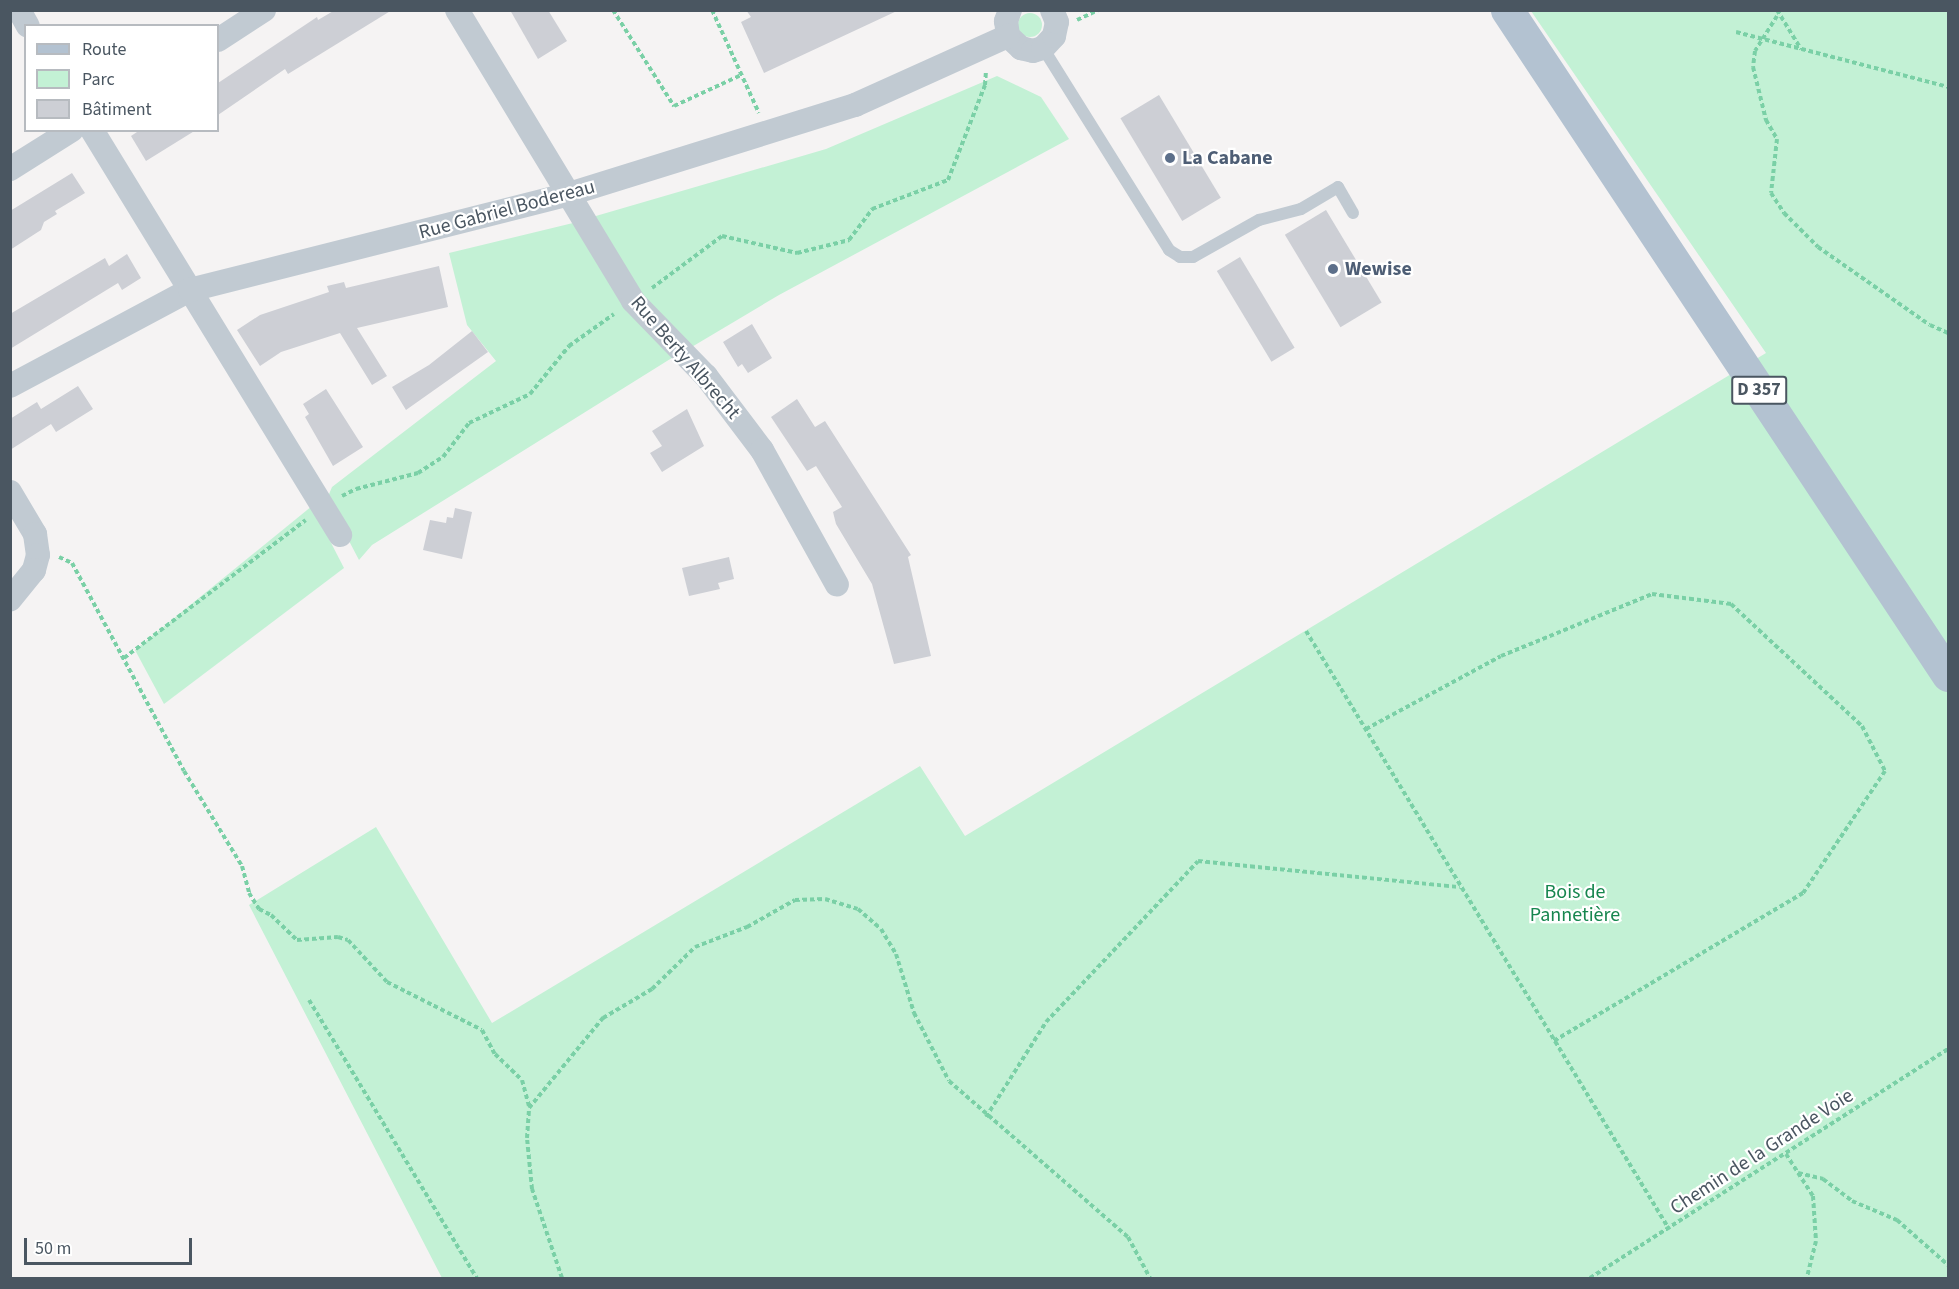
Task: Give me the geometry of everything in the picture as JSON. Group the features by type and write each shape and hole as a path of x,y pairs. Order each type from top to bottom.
{"main road":[{"name":"D 357","path":"1507,10 1948,675"}],"street":[{"path":"19,10 27,24"},
{"path":"219,39 264,10"},
{"name":"Rue Berty Albrecht","path":"457,10 566,195 633,301 706,376 762,450 837,585"},
{"path":"1010,10 997,41 1021,48 1043,48 1054,36 1056,12"},
{"name":"Rue Gabriel Bodereau","path":"10,386 190,290 566,195 855,105 997,41"},
{"path":"10,169 69,132"},
{"path":"93,132 340,535"},
{"path":"10,492 37,544 16,594"}],"lane":[{"path":"1043,48 1169,250 1180,257 1193,257 1259,220 1301,209 1338,187 1353,213"}],"path":[{"path":"613,10 674,106 741,75"},
{"path":"712,10 760,117"},
{"path":"1801,50 1777,13 1755,51 1753,67 1766,120 1777,139 1771,193 1784,213 1818,247 1930,325 1948,333"},
{"path":"1736,32 1948,87"},
{"path":"124,658 323,507 356,489 418,473 443,457 469,423 530,394 569,346 690,264 722,236 796,253 849,240 872,209 948,180 985,85 997,41"},
{"path":"37,544 72,563 184,771 242,866 249,893 260,909 271,915 297,940 339,937 348,940 387,982 482,1030 495,1054 522,1080 529,1108 527,1138 532,1189 562,1278"},
{"path":"1366,729 1501,656 1652,594 1731,604 1862,726 1885,771 1803,893 1554,1041"},
{"path":"1306,631 1669,1229"},
{"path":"986,1117 1046,1022 1198,861 1461,888"},
{"path":"529,1108 603,1018 652,989 694,947 747,927 795,900 825,899 858,909 881,929 896,954 914,1013 949,1081 986,1117 1076,1188 1128,1237 1150,1278"},
{"path":"309,1000 477,1278"},
{"name":"Chemin de la Grande Voie","path":"1590,1278 1948,1049"},
{"path":"1786,1154 1813,1196 1816,1241 1807,1278"},
{"path":"1798,1173 1823,1179 1852,1201 1897,1220 1948,1265"}],"green space":[{"name":"Bois de Pannetière","path":"1531,11 1948,11 1948,1278 442,1278 249,905 376,827 492,1023 920,766 965,836 1766,353"},
{"path":"1025,13 1035,13 1042,20 1042,30 1035,37 1025,37 1018,30 1018,20"},
{"path":"997,76 1041,97 1069,139 779,295 690,348 645,302 589,218 826,149"},
{"path":"573,223 675,356 372,545 359,560 327,499 332,487 496,361 467,325 449,253"},
{"path":"312,506 344,568 164,704 135,650"}],"building":[{"path":"335,10 392,10 288,74 285,69 219,114 219,82 317,17 318,20"},
{"path":"510,10 548,10 567,41 538,59"},
{"path":"746,10 899,10 764,73 741,22 751,17"},
{"name":"La Cabane","path":"1159,95 1221,198 1182,221 1120,118"},
{"path":"137,132 193,132 146,161 131,136"},
{"path":"72,173 85,193 55,211 57,214 44,222 41,230 10,250 10,211"},
{"name":"Wewise","path":"1326,210 1382,303 1340,327 1285,235"},
{"path":"127,254 141,278 122,290 118,283 10,349 10,314 105,258 109,266"},
{"path":"1240,257 1295,348 1271,362 1217,271"},
{"path":"439,266 448,307 357,328 387,376 372,385 340,333 281,352 260,366 237,330 260,315 329,292 327,286 344,282 346,288"},
{"path":"752,324 772,358 748,373 742,364 738,367 723,342"},
{"path":"472,331 488,352 406,410 392,387 429,365"},
{"path":"78,386 93,409 56,432 51,424 10,450 10,419 37,402 41,409"},
{"path":"326,389 363,447 333,466 305,417 309,414 303,404"},
{"path":"797,399 815,427 825,421 911,555 908,557 931,656 894,664 872,584 836,524 833,512 842,507 816,466 807,471 771,417"},
{"path":"687,409 704,446 662,472 650,453 662,446 652,431"},
{"path":"455,508 472,512 462,559 423,550 430,520 446,523 447,517 453,518"},
{"path":"729,557 734,579 718,583 720,589 689,596 682,568"}],"place":[{"name":"La Cabane","path":"1170,158"},
{"name":"Wewise","path":"1333,269"}]}
